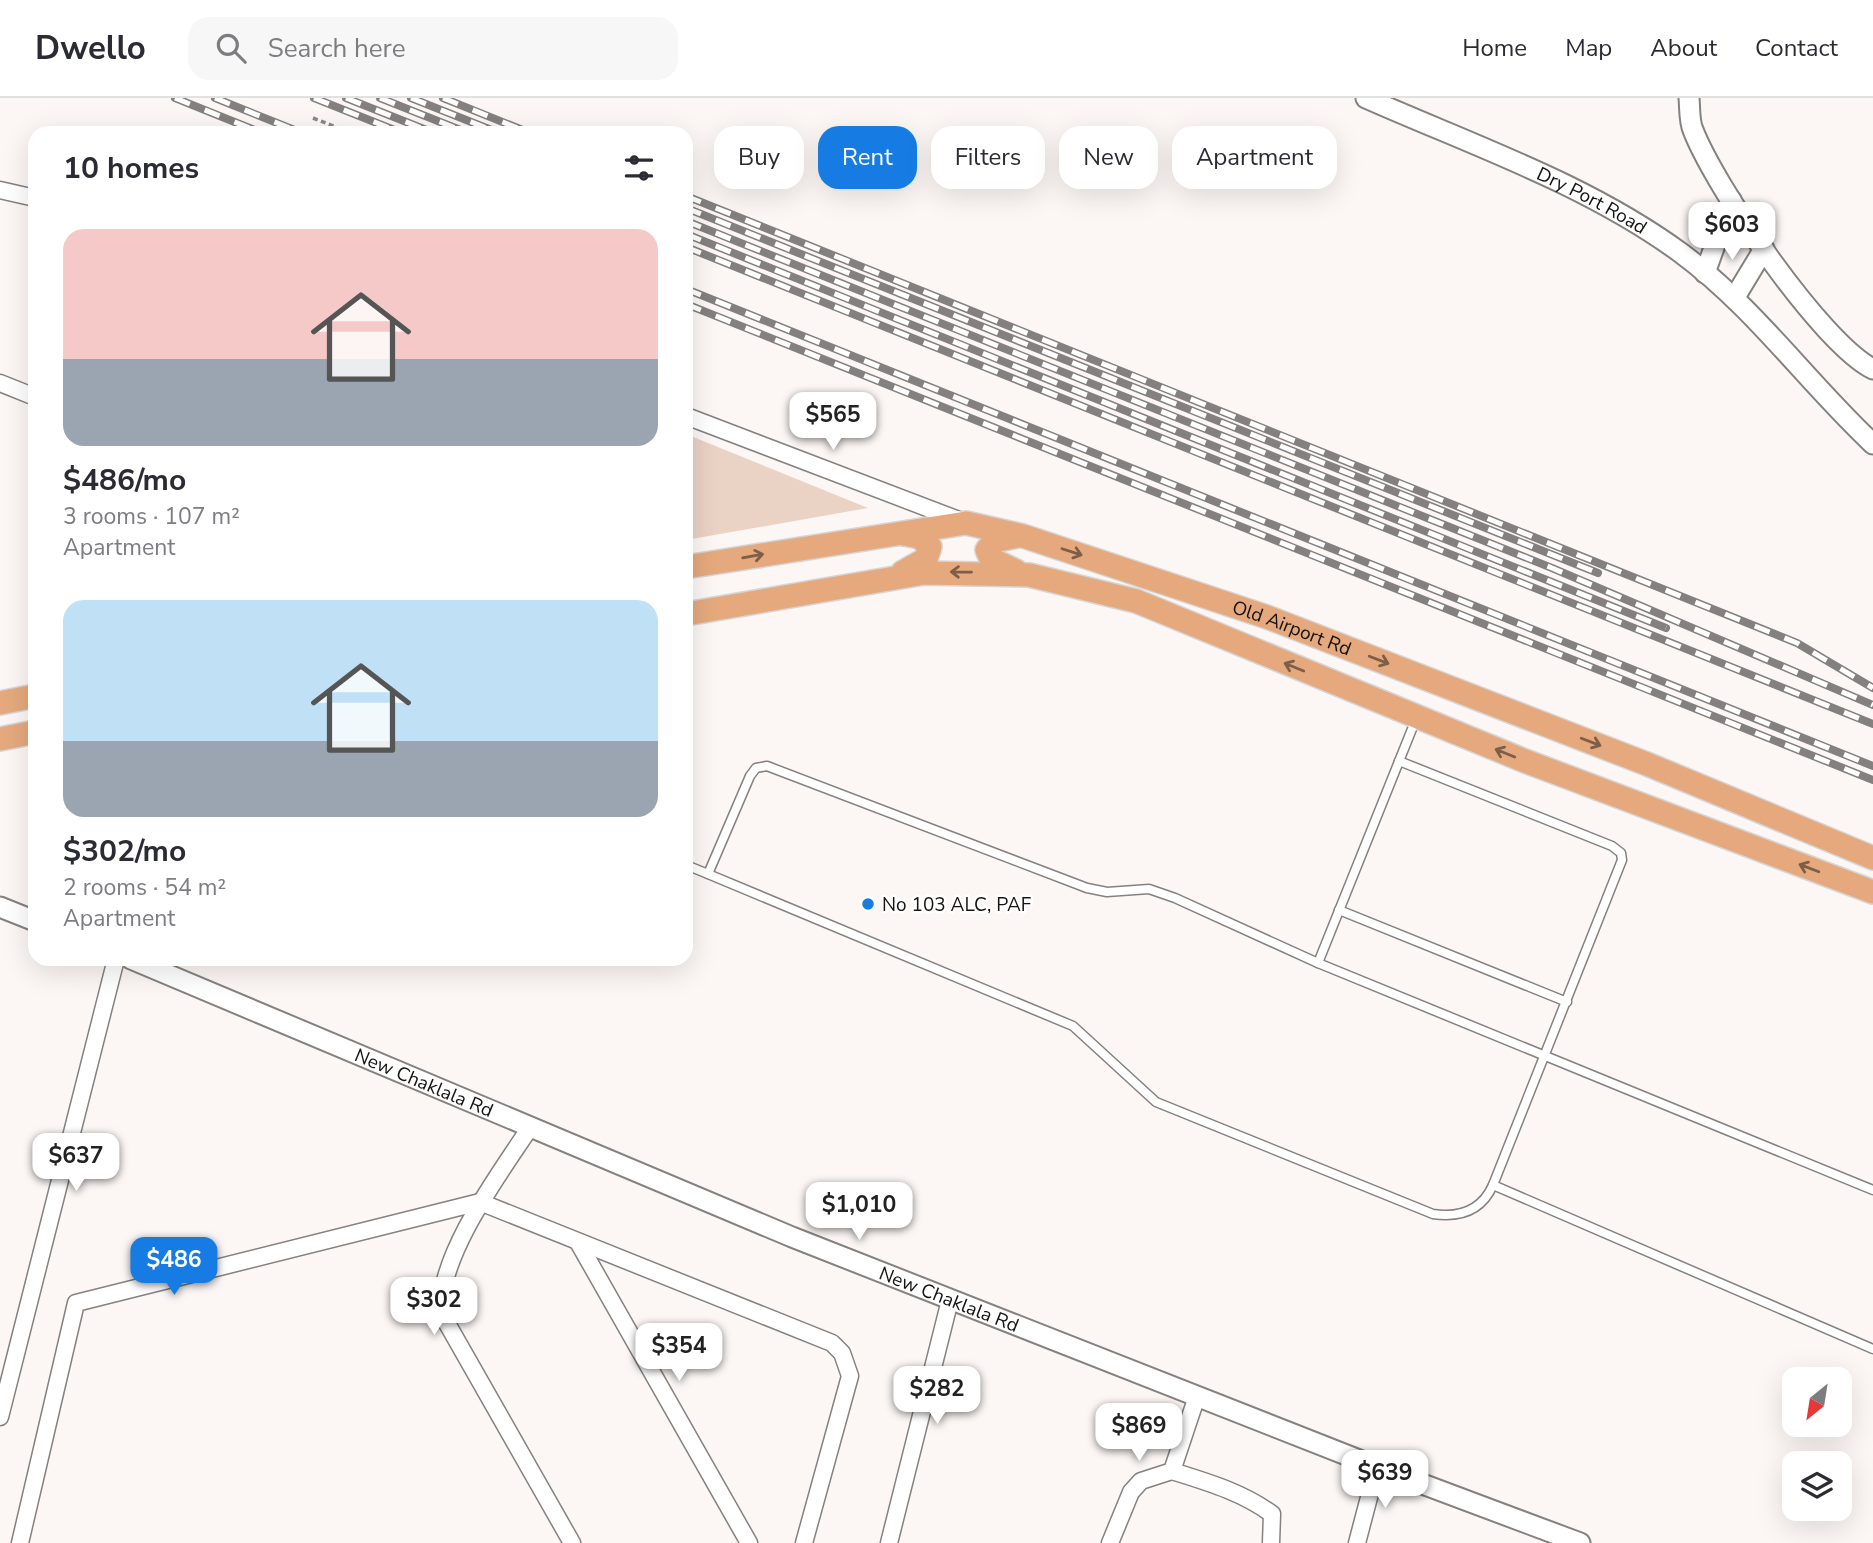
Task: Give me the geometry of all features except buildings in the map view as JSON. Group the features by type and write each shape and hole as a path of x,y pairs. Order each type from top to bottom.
{"main road":[{"name":"Old Airport Rd","path":"693,566 966,523 1023,536 1267,617 1647,764 1873,859"},
{"path":"889,578 919,565 926,559 930,547 920,537 897,533"},
{"path":"1023,536 994,541 987,550 991,559 1029,575"},
{"name":"Old Airport Rd","path":"693,613 924,572 1029,575 1136,601 1417,717 1873,892"},
{"path":"0,703 28,697"},
{"path":"0,739 28,733"}],"street":[{"name":"Dry Port Road","path":"1366,98 1590,198 1670,246 1735,298 1836,410 1873,444"},
{"path":"1689,98 1692,128 1731,200 1764,249 1826,330 1857,361 1873,369"},
{"path":"0,190 28,196"},
{"path":"1705,273 1731,200"},
{"path":"1735,298 1764,249"},
{"path":"0,383 28,394"},
{"path":"693,419 966,523"},
{"path":"0,907 28,918"},
{"path":"0,1417 114,966"},
{"name":"New Chaklala Rd","path":"148,966 950,1300 1377,1467 1580,1543"},
{"path":"531,1126 480,1202 441,1293 440,1311 572,1543"},
{"path":"20,1543 76,1303 480,1202 832,1343 842,1353 850,1376 804,1543"},
{"path":"578,1242 748,1543"},
{"path":"889,1543 950,1300"},
{"path":"1172,1471 1197,1396"},
{"path":"1357,1543 1377,1467"},
{"path":"1110,1543 1131,1492 1141,1481 1172,1471 1224,1488 1255,1502 1272,1514 1271,1543"}],"lane":[{"path":"1318,963 1417,717"},
{"path":"693,868 1073,1026 1156,1102 1420,1209 1442,1215 1477,1208 1487,1198 1547,1056 1622,860 1621,853 1612,846 1399,761"},
{"path":"709,874 750,776 756,768 767,766 1087,888 1108,892 1149,889 1175,898 1318,963 1873,1190"},
{"path":"1339,910 1567,1002"},
{"path":"1493,1185 1873,1349"}],"path":[{"path":"313,118 333,126"}],"shaded area":[{"path":"693,437 868,508 693,539"}],"railway":[{"path":"175,98 245,126"},
{"path":"215,98 285,126"},
{"path":"314,98 384,126"},
{"path":"346,98 416,126"},
{"path":"380,98 450,126"},
{"path":"411,98 481,126"},
{"path":"443,98 513,126"},
{"path":"693,199 1797,643 1873,688"},
{"path":"693,211 1598,573"},
{"path":"693,224 1552,568 1873,705"},
{"path":"693,237 1666,628"},
{"path":"693,250 1873,724"},
{"path":"693,292 1873,766"},
{"path":"693,307 1873,780"}],"place":[{"name":"No 103 ALC, PAF","path":"868,904"}]}
